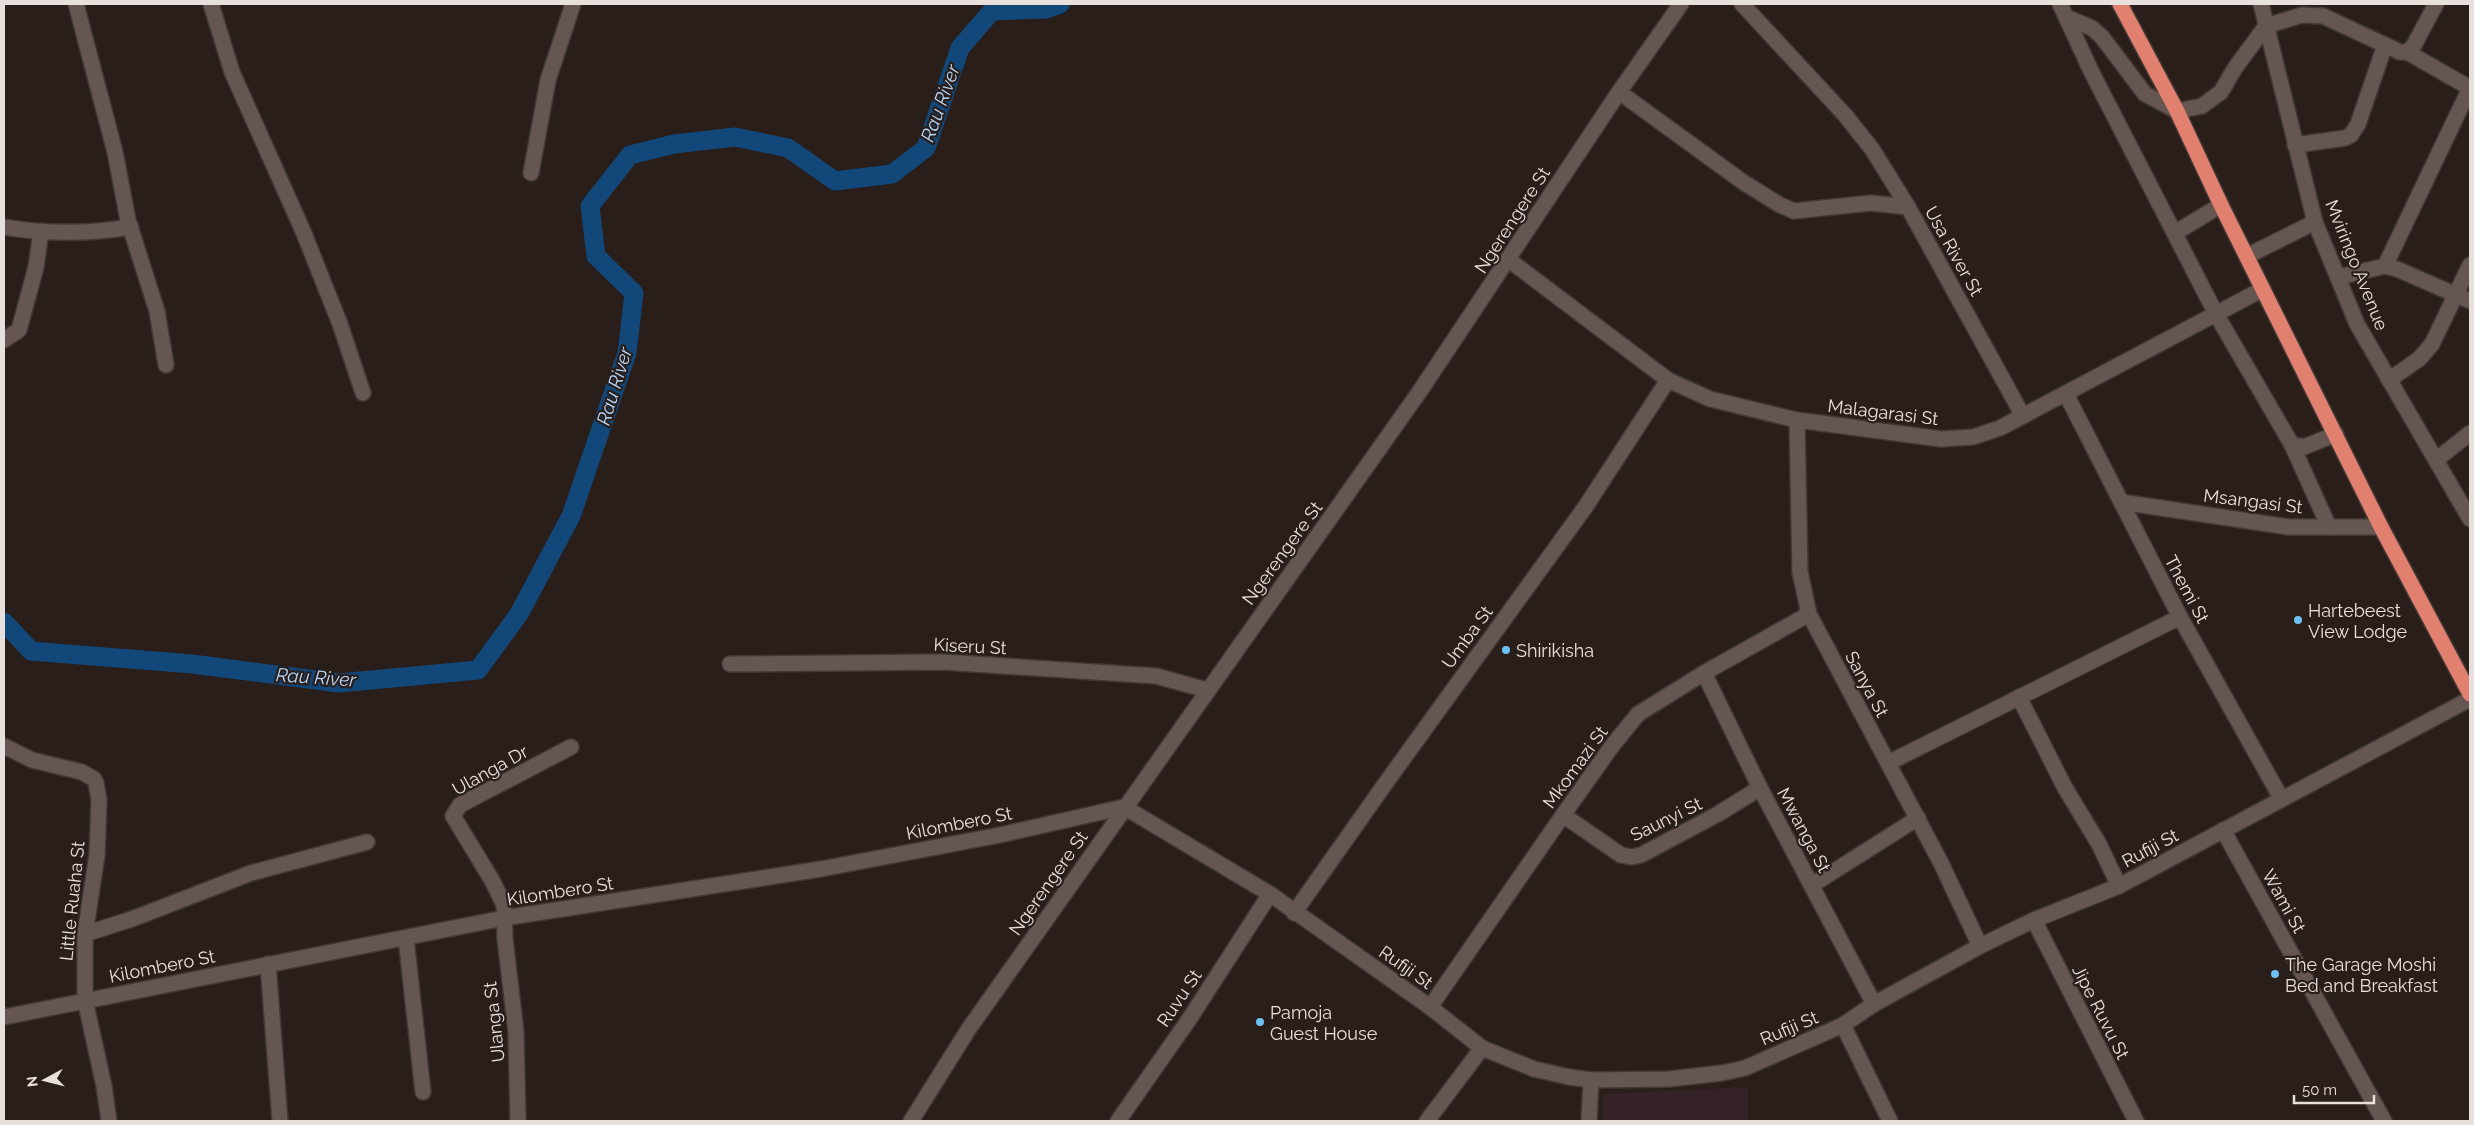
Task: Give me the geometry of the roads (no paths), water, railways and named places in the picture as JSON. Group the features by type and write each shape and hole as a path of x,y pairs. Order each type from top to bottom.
{"highway":[{"path":"2120,4 2177,111 2221,205 2381,527 2470,694"}],"street":[{"path":"76,4 115,152 131,227 157,311 166,365"},
{"path":"210,4 232,72 304,231 340,324 363,393"},
{"path":"530,173 548,80 573,4"},
{"name":"Ngerengere St","path":"911,1121 968,1030 1420,391 1509,260 1619,92 1681,4"},
{"path":"1742,4 1850,122 1872,149 1908,207"},
{"name":"Mviringo Avenue","path":"2261,4 2315,222 2357,324 2470,519"},
{"path":"2407,52 2414,46 2436,4"},
{"path":"2063,11 2092,28 2102,37 2145,94 2177,111 2202,106 2221,92 2235,68 2266,26 2302,15 2322,16 2400,52 2407,52 2470,88 2385,266"},
{"path":"2063,11 2216,314 2292,445 2329,527"},
{"path":"2295,145 2345,138 2351,135 2358,124 2385,45"},
{"name":"Usa River St","path":"1619,92 1743,182 1794,211 1811,211 1871,203 1908,207 2023,416"},
{"path":"2175,233 2221,205"},
{"path":"2247,256 2315,222"},
{"path":"4,227 41,231 83,231 131,227"},
{"path":"4,340 18,330 36,267 41,231"},
{"name":"Malagarasi St","path":"1509,260 1668,380 1710,399 1797,420 1941,439 1973,437 2000,428 2263,289"},
{"path":"2389,380 2419,359 2432,344 2463,298 2470,265"},
{"path":"2339,277 2385,266 2397,269 2463,298"},
{"name":"Umba St","path":"1294,913 1586,506 1668,380"},
{"name":"Themi St","path":"2066,394 2180,617 2282,798"},
{"name":"Sanya St","path":"1797,420 1800,572 1810,614 1918,818 1980,946"},
{"path":"2436,460 2470,433"},
{"path":"2292,445 2304,447 2336,434"},
{"name":"Msangasi St","path":"2121,502 2289,527 2381,527"},
{"name":"Mkomazi St","path":"1430,1007 1563,815 1612,746 1638,714 1704,673 1810,614"},
{"path":"1888,763 2180,617"},
{"name":"Kiseru St","path":"730,664 944,662 1156,676 1207,690"},
{"name":"Mwanga St","path":"1704,673 1760,788 1874,1004"},
{"path":"2019,697 2065,788 2099,844 2119,886"},
{"name":"Rufiji St","path":"1124,807 1270,894 1294,913 1430,1007 1482,1048 1534,1070 1591,1080 1668,1079 1722,1073 1746,1068 1843,1025 1874,1004 1980,946 2034,920 2119,886 2470,699"},
{"name":"Little Ruaha St","path":"4,746 32,760 82,772 94,779 96,783 99,808 97,855 85,934 84,1000 104,1086 109,1121"},
{"name":"Ulanga Dr","path":"504,918 504,905 500,895 454,819 454,813 460,805 571,747"},
{"name":"Saunyi St","path":"1563,815 1621,855 1632,857 1641,855 1710,818 1760,788"},
{"name":"Kilombero St","path":"4,1016 504,918 820,869 1000,835 1124,807"},
{"path":"1812,885 1918,818"},
{"name":"Wami St","path":"2223,830 2384,1121"},
{"path":"85,934 132,919 251,873 367,842"},
{"name":"Ruvu St","path":"1118,1121 1190,1018 1270,894"},
{"name":"Ulanga St","path":"504,918 516,1032 518,1121"},
{"name":"Jipe Ruvu St","path":"2034,920 2136,1121"},
{"path":"406,938 423,1092"},
{"path":"268,964 280,1121"},
{"path":"1843,1025 1890,1121"},
{"path":"1427,1121 1482,1048"},
{"path":"1589,1121 1591,1080"}],"waterway":[{"name":"Rau River","path":"4,622 31,651 192,664 339,683 478,670 519,614 571,516 627,353 634,293 596,256 590,206 630,155 674,144 735,137 788,148 835,181 892,174 926,148 960,48 992,11 1046,9 1060,4"}],"place":[{"name":"Hartebeest View Lodge","path":"2298,620"},
{"name":"Shirikisha","path":"1506,650"},
{"name":"The Garage Moshi Bed and Breakfast","path":"2275,974"},
{"name":"Pamoja Guest House","path":"1260,1022"}]}
